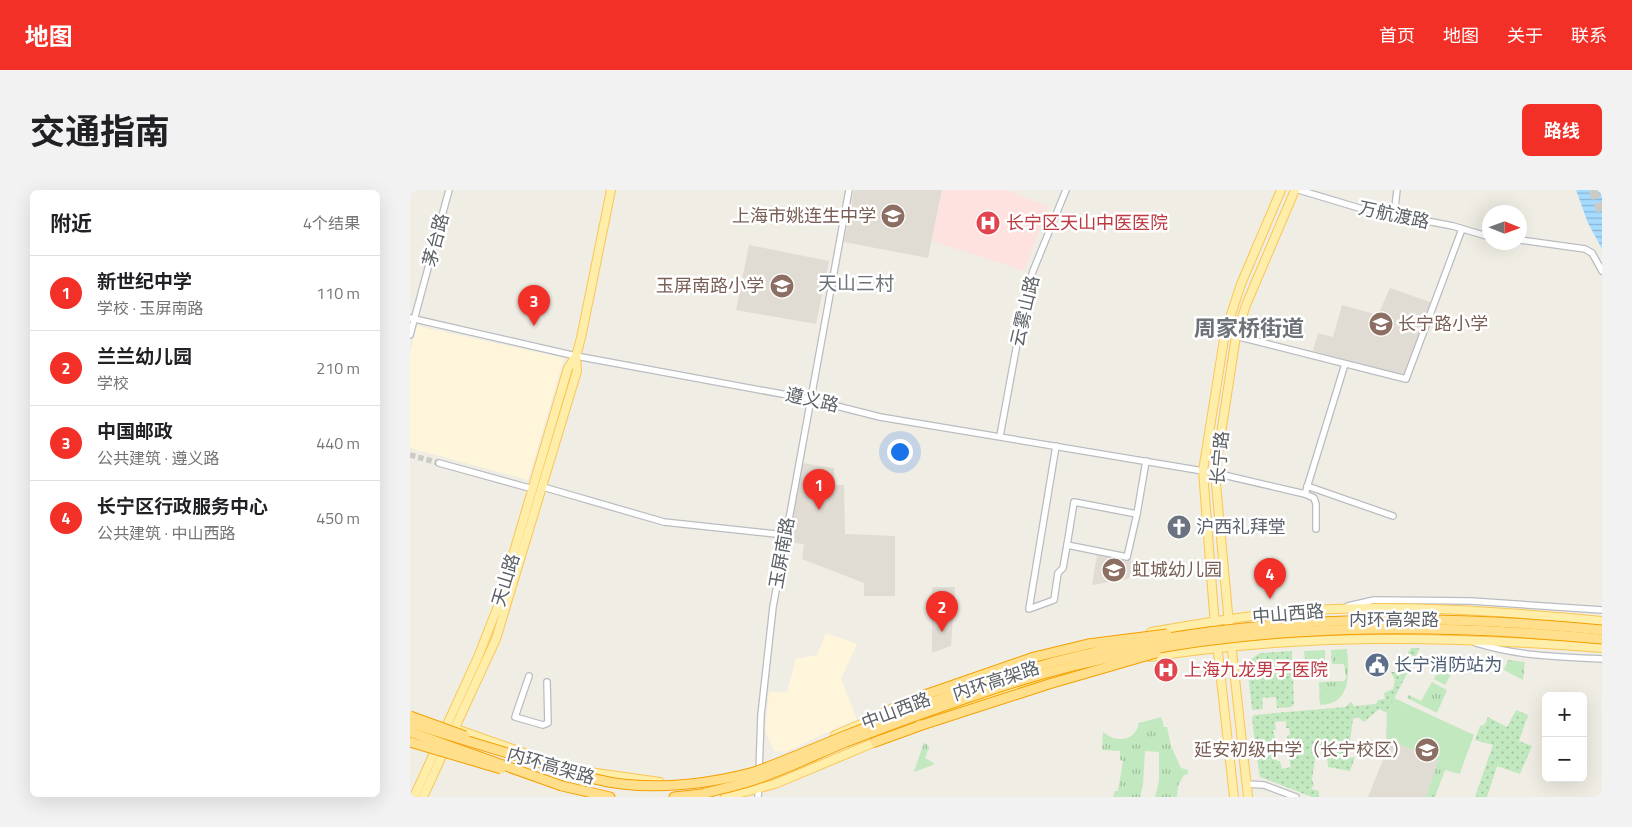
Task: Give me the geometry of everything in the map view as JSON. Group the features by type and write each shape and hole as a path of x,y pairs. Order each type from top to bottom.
{"highway":[{"name":"内环高架路","path":"410,723 600,781 644,786 688,784 730,778 772,765 903,713 1001,678 1054,662 1121,647 1232,629 1331,620 1455,620 1602,630"},
{"name":"内环高架路","path":"674,797 702,794 758,779 854,739 1004,686 1122,654 1233,637 1331,628 1465,629 1602,639"},
{"path":"868,721 913,699 988,672 1088,644 1175,632 1232,629"},
{"path":"874,742 1049,684 1120,665 1174,646"},
{"path":"410,716 448,728 498,750"},
{"name":"内环高架路","path":"410,732 562,786 610,797"},
{"path":"410,740 562,786"}],"main road":[{"name":"天山路","path":"414,797 454,728 496,639 577,371 576,356 611,190"},
{"name":"长宁路","path":"1234,797 1215,621 1203,471 1225,333 1241,284 1281,190"},
{"name":"长宁路","path":"1248,797 1231,646 1215,473 1236,336 1246,304 1295,190"},
{"name":"天山路","path":"441,748 445,725 478,656 498,606 568,368 576,356"},
{"name":"中山西路","path":"410,716 445,725 570,769 626,779 656,782 689,782 759,770 868,721 963,685 1050,657 1144,633 1229,619 1357,609 1465,610 1602,621"},
{"name":"中山西路","path":"725,797 759,793 918,722 1035,682 1132,660 1231,646 1356,638 1464,639 1602,648"},
{"path":"410,740 441,748 590,797"},
{"path":"423,797 441,748"}],"street":[{"name":"茅台路","path":"410,335 412,318 449,190"},
{"name":"玉屏南路","path":"759,793 766,666 785,535 849,190"},
{"name":"云雾山路","path":"1000,436 1025,300 1033,271 1066,190"},
{"name":"万航渡路","path":"1300,190 1394,216 1482,235"},
{"path":"1394,216 1396,190"},
{"path":"1236,336 1406,379 1462,229"},
{"path":"1527,241 1586,249 1592,253 1602,271"},
{"name":"遵义路","path":"412,318 576,356 810,398 880,416 1215,473 1304,494"},
{"path":"1316,529 1316,504 1314,498 1304,494 1345,364"},
{"path":"1056,446 1029,609 1054,600 1058,573 1063,568 1074,502 1137,514"},
{"path":"1067,545 1127,557 1146,461"},
{"path":"439,463 533,489"},
{"path":"1307,486 1392,516"},
{"path":"543,487 664,522 785,535"},
{"path":"1330,610 1374,600 1471,601 1602,610"},
{"name":"中山西路","path":"1464,639 1496,649 1536,656 1602,659"},
{"path":"529,676 515,717 543,726 548,723 547,682"},
{"path":"1246,784 1264,786 1296,797"}],"shaded area":[{"name":"上海市姚连生中学","path":"854,190 942,190 928,258 844,242"},
{"name":"长宁区天山中医医院","path":"942,190 1008,190 1048,207 1024,271 932,241"},
{"name":"玉屏南路小学","path":"749,245 829,261 816,324 736,310"},
{"name":"长宁路小学","path":"1390,288 1433,303 1405,375 1313,351 1318,333 1333,337 1342,305 1378,315"},
{"path":"417,326 564,358 528,480 410,448 410,353"},
{"path":"802,463 834,468 835,485 844,485 845,534 895,536 895,596 864,596 864,583 802,559 804,544 788,542"},
{"name":"虹城幼儿园","path":"1097,555 1140,562 1128,579 1092,585"},
{"path":"932,587 955,587 951,646 932,653"},
{"path":"826,633 857,644 841,679 857,719 785,752 774,751 765,731 769,692 787,692 796,659 817,655"},
{"name":"延安初级中学（长宁校区）","path":"1387,713 1461,770 1438,761 1426,797 1368,797 1385,755"}],"green space":[{"path":"1411,648 1420,648 1387,713 1379,709 1364,722 1358,717 1353,719 1348,755 1351,758 1355,757 1350,771 1328,767 1327,755 1321,750 1316,752 1312,780 1314,785 1311,789 1319,791 1319,797 1312,797 1260,777 1256,753 1277,751 1277,761 1280,761 1282,769 1291,767 1289,759 1293,759 1292,752 1289,752 1287,736 1290,735 1289,728 1286,728 1286,721 1275,722 1276,730 1273,730 1276,741 1255,743 1252,718 1254,715 1345,707 1351,702 1354,706 1376,704 1378,700 1385,699 1384,693 1393,689 1395,680 1391,672 1396,672"},
{"path":"1347,649 1348,677 1343,693 1330,704 1320,705 1319,682 1344,681 1346,678 1344,664 1332,664 1331,650"},
{"path":"1325,650 1325,664 1314,665 1314,668 1311,668 1310,660 1305,660 1304,651"},
{"path":"1292,651 1294,704 1291,707 1277,708 1276,697 1262,698 1263,709 1252,710 1248,673 1250,660 1260,653"},
{"path":"1508,660 1525,662 1523,680 1504,670"},
{"path":"1444,661 1458,662 1445,685 1434,679"},
{"path":"1432,682 1447,690 1437,713 1407,698 1409,695 1421,701"},
{"path":"1394,698 1474,735 1461,770 1387,739 1387,713"},
{"path":"1516,710 1528,715 1519,741 1532,746 1520,774 1497,766 1487,797 1475,797 1493,745 1475,740 1480,726 1484,725 1488,717 1507,727"},
{"path":"1161,717 1164,727 1167,727 1171,746 1181,768 1188,770 1188,774 1184,775 1178,786 1177,797 1155,797 1159,781 1159,752 1145,751 1143,785 1140,797 1113,797 1115,791 1118,791 1123,761 1120,760 1120,751 1102,750 1103,732 1114,738 1124,739 1134,734 1139,723"},
{"path":"924,742 929,747 925,758 934,763 914,772"},
{"path":"1438,761 1461,770 1460,774 1445,770 1435,797 1426,797"}],"water":[{"path":"1576,190 1602,190 1602,249 1588,223"}],"tunnel":[{"path":"1593,190 1602,213"},
{"path":"410,455 439,463"}],"place":[{"name":"上海市姚连生中学","path":"893,216"},
{"name":"长宁区天山中医医院","path":"988,223"},
{"name":"玉屏南路小学","path":"782,286"},
{"name":"长宁路小学","path":"1381,324"},
{"name":"中国邮政","path":"534,326"},
{"name":"新世纪中学","path":"819,510"},
{"name":"沪西礼拜堂","path":"1179,527"},
{"name":"虹城幼儿园","path":"1114,570"},
{"name":"长宁区行政服务中心","path":"1270,599"},
{"name":"兰兰幼儿园","path":"942,632"},
{"name":"长宁消防站为","path":"1377,665"},
{"name":"上海九龙男子医院","path":"1166,670"},
{"name":"延安初级中学（长宁校区）","path":"1427,750"}],"district":[{"name":"天山三村","path":"856,283"},
{"name":"周家桥街道","path":"1249,328"}]}
